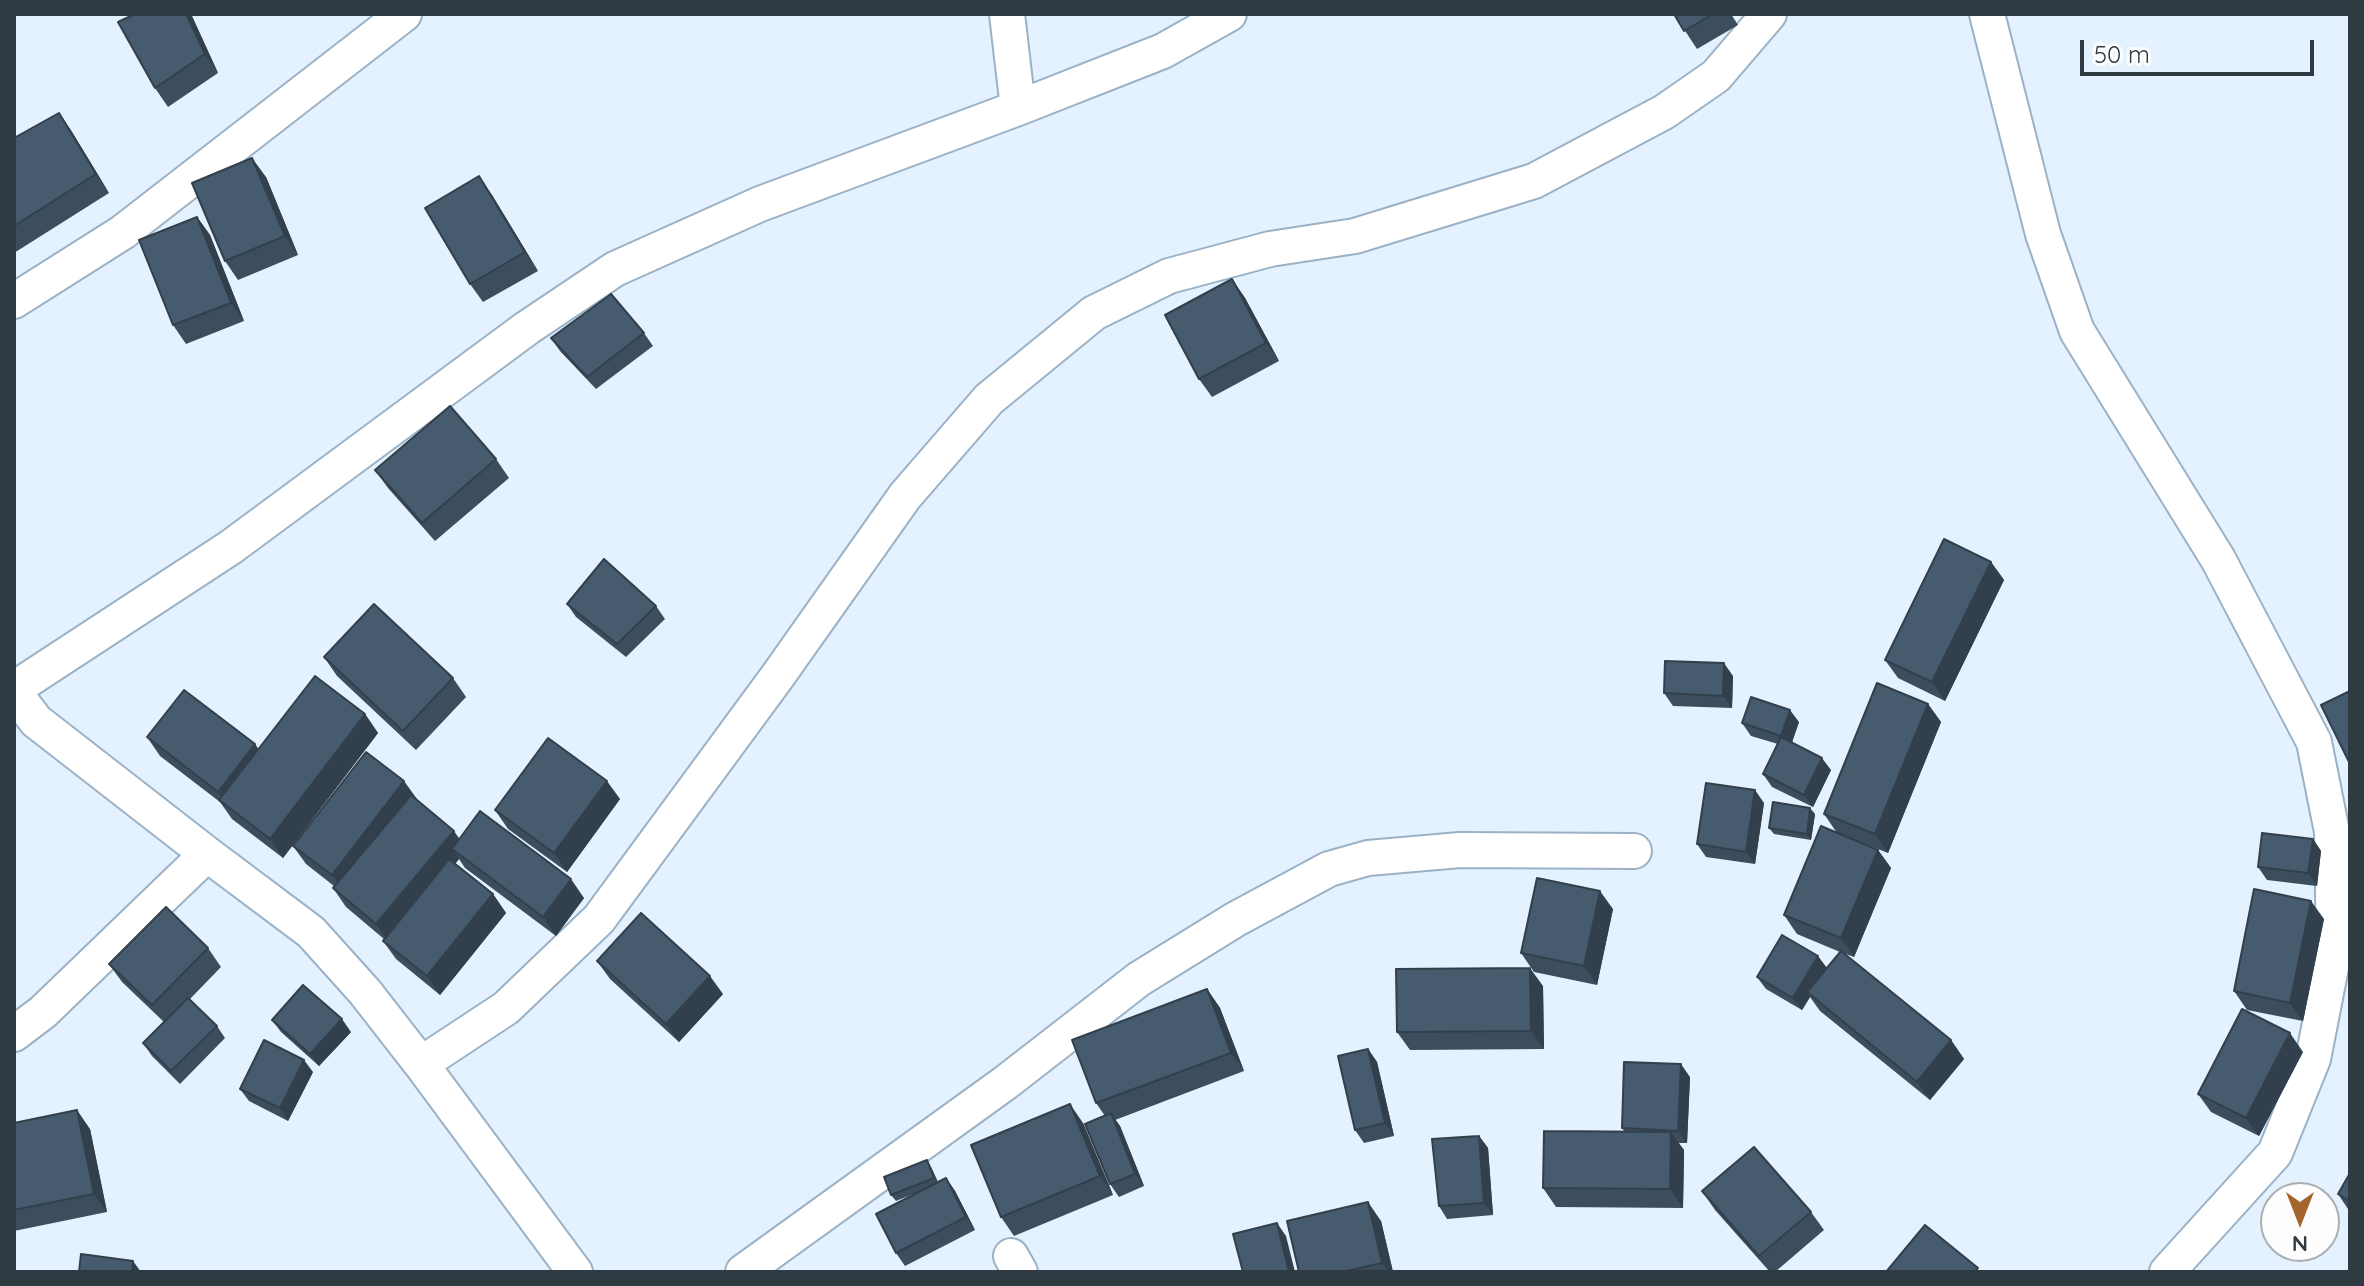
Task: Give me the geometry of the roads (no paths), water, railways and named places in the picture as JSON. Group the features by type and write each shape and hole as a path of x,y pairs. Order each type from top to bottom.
{"street":[{"path":"14,301 123,232 404,14"},
{"path":"1007,14 1018,108"},
{"path":"575,1272 421,1064 365,992 311,932 207,854 25,727 14,691 231,547 527,328 615,269 760,204 1163,51 1229,14"},
{"path":"421,1064 506,1008 599,919 905,496 989,399 1094,313 1169,276 1270,249 1355,236 1534,181 1664,112 1716,76 1769,14"},
{"path":"1987,14 2043,234 2077,331 2218,559 2314,742 2332,832 2334,952 2313,1059 2275,1153 2167,1272"},
{"path":"743,1272 1005,1083 1139,979 1236,919 1329,869 1368,858 1460,850 1634,851"},
{"path":"14,1034 43,1012 207,854"}]}
